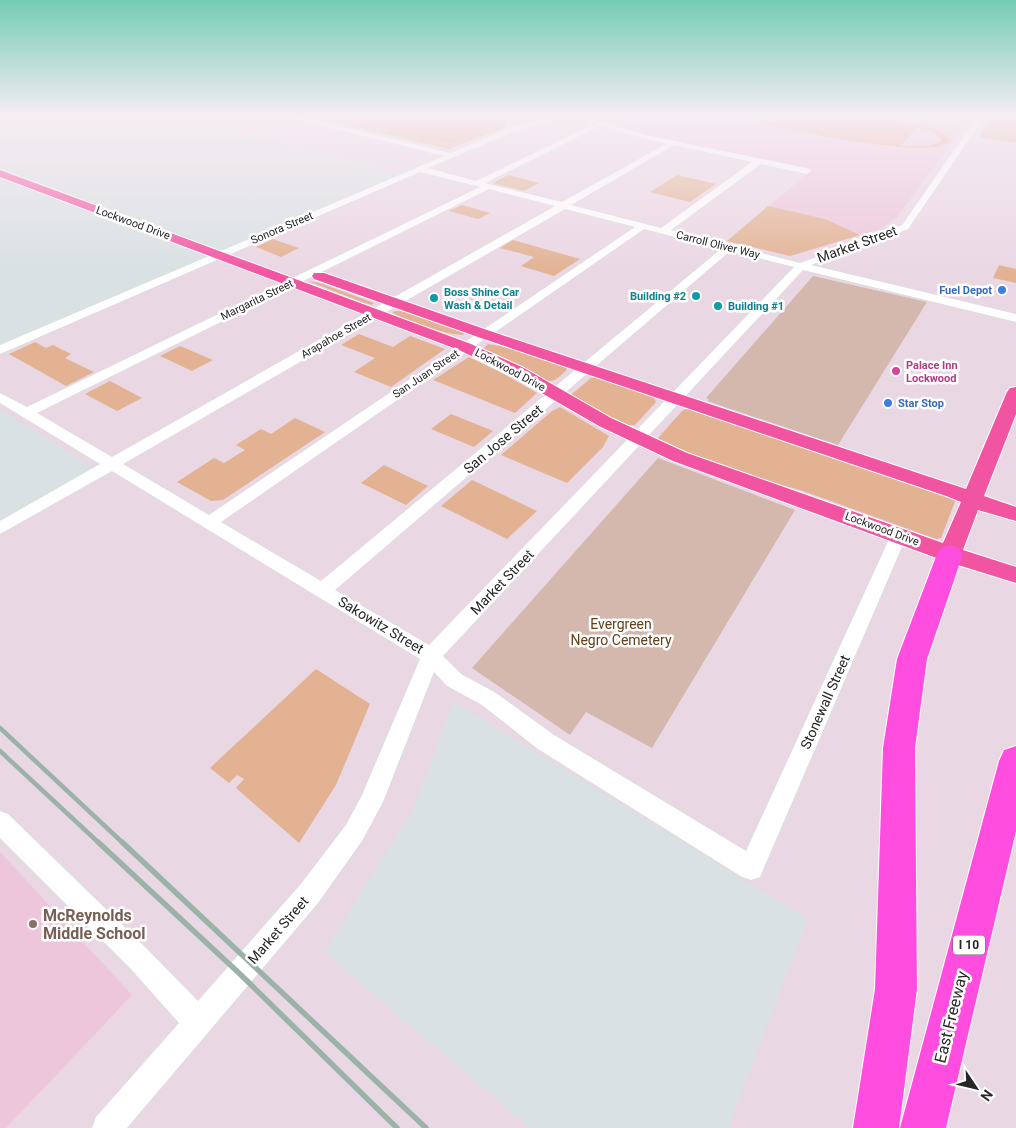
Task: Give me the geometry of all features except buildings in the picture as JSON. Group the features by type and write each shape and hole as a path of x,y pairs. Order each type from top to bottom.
{"highway":[{"path":"876,1128 896,989 899,748 912,659 950,554"},
{"name":"East Freeway","path":"923,1128 1016,761"}],"main road":[{"name":"Lockwood Drive","path":"16,169 118,205 102,211"},
{"name":"Lockwood Drive","path":"0,173 374,314 465,346 518,372 605,422 639,439 724,473 1007,573"},
{"path":"68,198 85,193"},
{"path":"220,240 256,254"},
{"name":"Lockwood Drive","path":"292,267 676,399 972,497 993,508 1016,514"},
{"path":"950,554 1016,392"}],"street":[{"name":"Carroll Oliver Way","path":"420,169 728,248 1016,318"},
{"name":"Sonora Street","path":"0,350 420,169"},
{"name":"Margarita Street","path":"27,413 310,273 513,169"},
{"name":"Arapahoe Street","path":"0,528 628,169"},
{"path":"662,231 749,169"},
{"path":"794,169 807,171"},
{"name":"Market Street","path":"107,1128 309,894 354,833 371,802 431,656 639,439 801,266 815,259 888,235 905,227 945,169"},
{"name":"San Juan Street","path":"210,522 642,226"},
{"name":"San Jose Street","path":"323,590 728,248"},
{"name":"Sakowitz Street","path":"0,397 431,656 454,680 489,700 546,742 751,868"},
{"name":"Stonewall Street","path":"751,868 899,535"},
{"path":"0,822 139,959 198,1022"}],"shaded area":[{"path":"0,169 385,169 402,173 0,346"},
{"path":"811,169 933,169 897,217 882,228 790,256 727,241 813,169"},
{"path":"508,175 539,183 524,191 493,183"},
{"path":"677,175 716,184 690,202 650,192"},
{"path":"462,205 490,213 478,219 449,211"},
{"path":"768,206 825,219 860,235 790,256 727,241"},
{"path":"273,239 299,248 281,257 256,247"},
{"path":"513,240 580,259 554,276 521,266 534,257 500,248"},
{"path":"999,265 1016,269 1016,283 993,278"},
{"path":"308,281 320,283 374,303 371,305 362,302"},
{"path":"397,311 432,319 465,334 451,334 428,328 392,312"},
{"path":"359,334 393,347 410,336 445,349 391,387 354,372 375,358 341,345"},
{"path":"35,342 46,348 53,345 71,354 65,358 94,372 66,386 9,354"},
{"path":"488,344 505,347 565,366 567,369 562,375 551,381 537,378 496,357 484,348"},
{"path":"180,346 213,360 192,371 160,356"},
{"path":"469,357 537,393 515,413 433,380"},
{"path":"599,377 653,396 656,402 635,425 624,426 572,397 572,394 591,378"},
{"path":"110,381 142,398 117,411 85,394"},
{"path":"560,407 609,436 603,447 567,483 501,455 552,411"},
{"path":"0,409 96,469 0,522"},
{"path":"686,409 692,409 956,499 941,538 936,539 803,491 730,470 660,442 658,438"},
{"path":"451,414 493,431 474,447 431,429"},
{"path":"295,418 325,432 223,500 211,501 177,482 214,458 224,463 245,450 236,445 261,429 271,434"},
{"path":"384,465 428,486 406,505 361,483"},
{"path":"472,480 537,511 507,539 441,506"},
{"path":"316,669 370,704 336,785 299,843 236,788 244,779 237,775 229,783 210,768"},
{"path":"453,701 808,919 728,1128 530,1128 324,952 414,808"},
{"name":"McReynolds Middle School","path":"0,852 132,995 6,1128 0,1128"}],"green space":[{"path":"813,276 927,302 838,445 707,401 709,400 706,398"},
{"name":"Evergreen Negro Cemetery","path":"658,458 795,510 652,748 586,712 570,735 472,668"}],"railway":[{"path":"0,728 123,843"},
{"path":"0,751 99,843"},
{"path":"98,842 240,974 397,1128"},
{"path":"122,842 426,1128"}],"place":[{"name":"Fuel Depot","path":"1002,290"},
{"name":"Building #2","path":"696,296"},
{"name":"Boss Shine Car Wash & Detail","path":"434,298"},
{"name":"Building #1","path":"718,306"},
{"name":"Palace Inn Lockwood","path":"896,371"},
{"name":"Star Stop","path":"888,403"},
{"name":"McReynolds Middle School","path":"33,924"}]}
